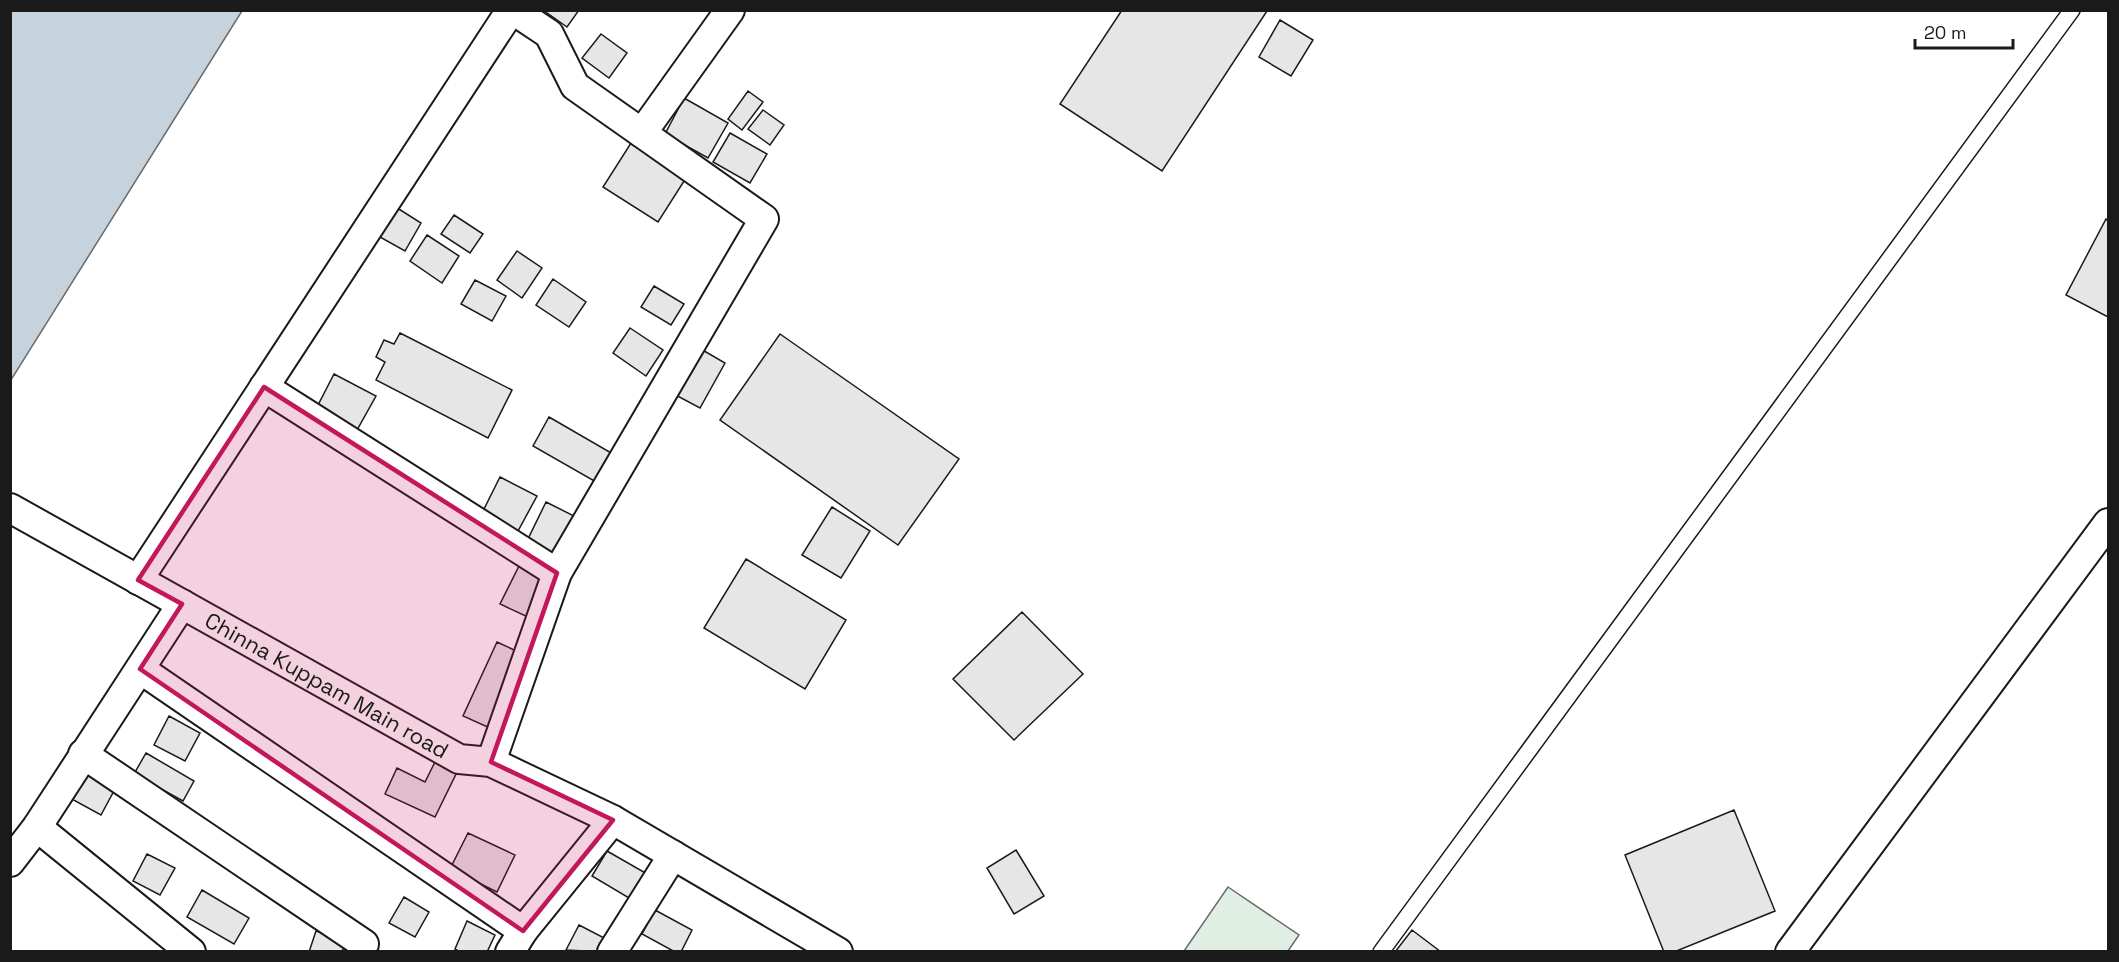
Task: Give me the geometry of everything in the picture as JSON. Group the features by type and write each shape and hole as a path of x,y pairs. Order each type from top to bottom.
{"street":[{"path":"138,580 512,10 549,34 575,86 764,219 557,573 491,762"},
{"path":"642,133 730,10"},
{"path":"264,387 557,573"},
{"name":"Chinna Kuppam Main road","path":"10,508 459,759 491,762 614,820 838,951"},
{"path":"1790,951 2109,523"},
{"path":"10,862 38,827 182,604"},
{"path":"140,669 517,941 614,820"},
{"path":"83,754 364,944"},
{"path":"38,827 190,951"},
{"path":"612,951 673,855"}],"lane":[{"path":"1381,951 2072,10"}],"highlighted area":[{"path":"264,387 557,573 491,762 613,820 523,931 140,669 182,604 138,580"}],"green space":[{"path":"1228,887 1299,935 1288,951 1184,951"}],"shaded area":[{"path":"10,11 242,11 11,380"}],"building":[{"path":"543,10 579,10 567,27"},
{"path":"1122,10 1267,11 1162,171 1060,104"},
{"path":"1280,20 1313,40 1291,76 1259,57"},
{"path":"601,34 627,53 609,78 582,58"},
{"path":"748,91 763,102 742,130 728,119"},
{"path":"684,98 728,123 708,158 665,134"},
{"path":"763,110 784,125 770,145 748,129"},
{"path":"730,133 767,154 750,183 713,162"},
{"path":"631,143 686,178 658,222 603,187"},
{"path":"391,204 421,223 405,251 371,232"},
{"path":"454,215 483,234 470,253 441,234"},
{"path":"2106,219 2108,221 2108,317 2066,295"},
{"path":"427,235 459,256 442,283 410,261"},
{"path":"517,251 542,268 522,298 497,280"},
{"path":"553,279 586,302 569,327 536,305"},
{"path":"475,280 506,296 492,321 461,304"},
{"path":"654,286 684,304 671,325 641,307"},
{"path":"630,328 663,350 646,376 613,353"},
{"path":"400,333 512,390 488,438 376,380 385,362 376,357 384,340 394,344"},
{"path":"780,334 959,459 898,545 720,420"},
{"path":"694,345 725,363 700,408 668,391"},
{"path":"334,374 376,396 357,430 316,409"},
{"path":"549,417 613,454 596,482 533,446"},
{"path":"500,477 537,496 518,531 482,513"},
{"path":"546,502 578,518 558,558 526,543"},
{"path":"832,507 870,531 841,578 802,555"},
{"path":"746,559 846,620 805,689 704,628"},
{"path":"519,566 548,580 530,618 500,604"},
{"path":"1022,612 1083,674 1014,740 953,679"},
{"path":"497,642 525,655 492,729 463,716"},
{"path":"169,716 200,733 185,761 154,745"},
{"path":"146,753 194,781 183,801 134,774"},
{"path":"435,762 457,772 435,817 385,794 397,768 425,782"},
{"path":"83,769 116,787 101,815 68,797"},
{"path":"1734,810 1775,911 1674,952 1664,952 1625,855"},
{"path":"468,833 515,855 497,892 450,869"},
{"path":"1016,850 1044,896 1014,914 987,868"},
{"path":"607,851 649,875 634,901 592,876"},
{"path":"147,854 175,868 160,895 133,881"},
{"path":"202,890 249,918 234,944 187,917"},
{"path":"404,897 429,912 415,937 389,923"},
{"path":"655,910 692,930 681,952 675,952 642,934"},
{"path":"467,921 495,935 487,952 460,952 455,949"},
{"path":"579,925 610,941 605,952 566,950"},
{"path":"1412,930 1441,952 1395,952"},
{"path":"316,931 346,941 342,952 309,952"}]}
